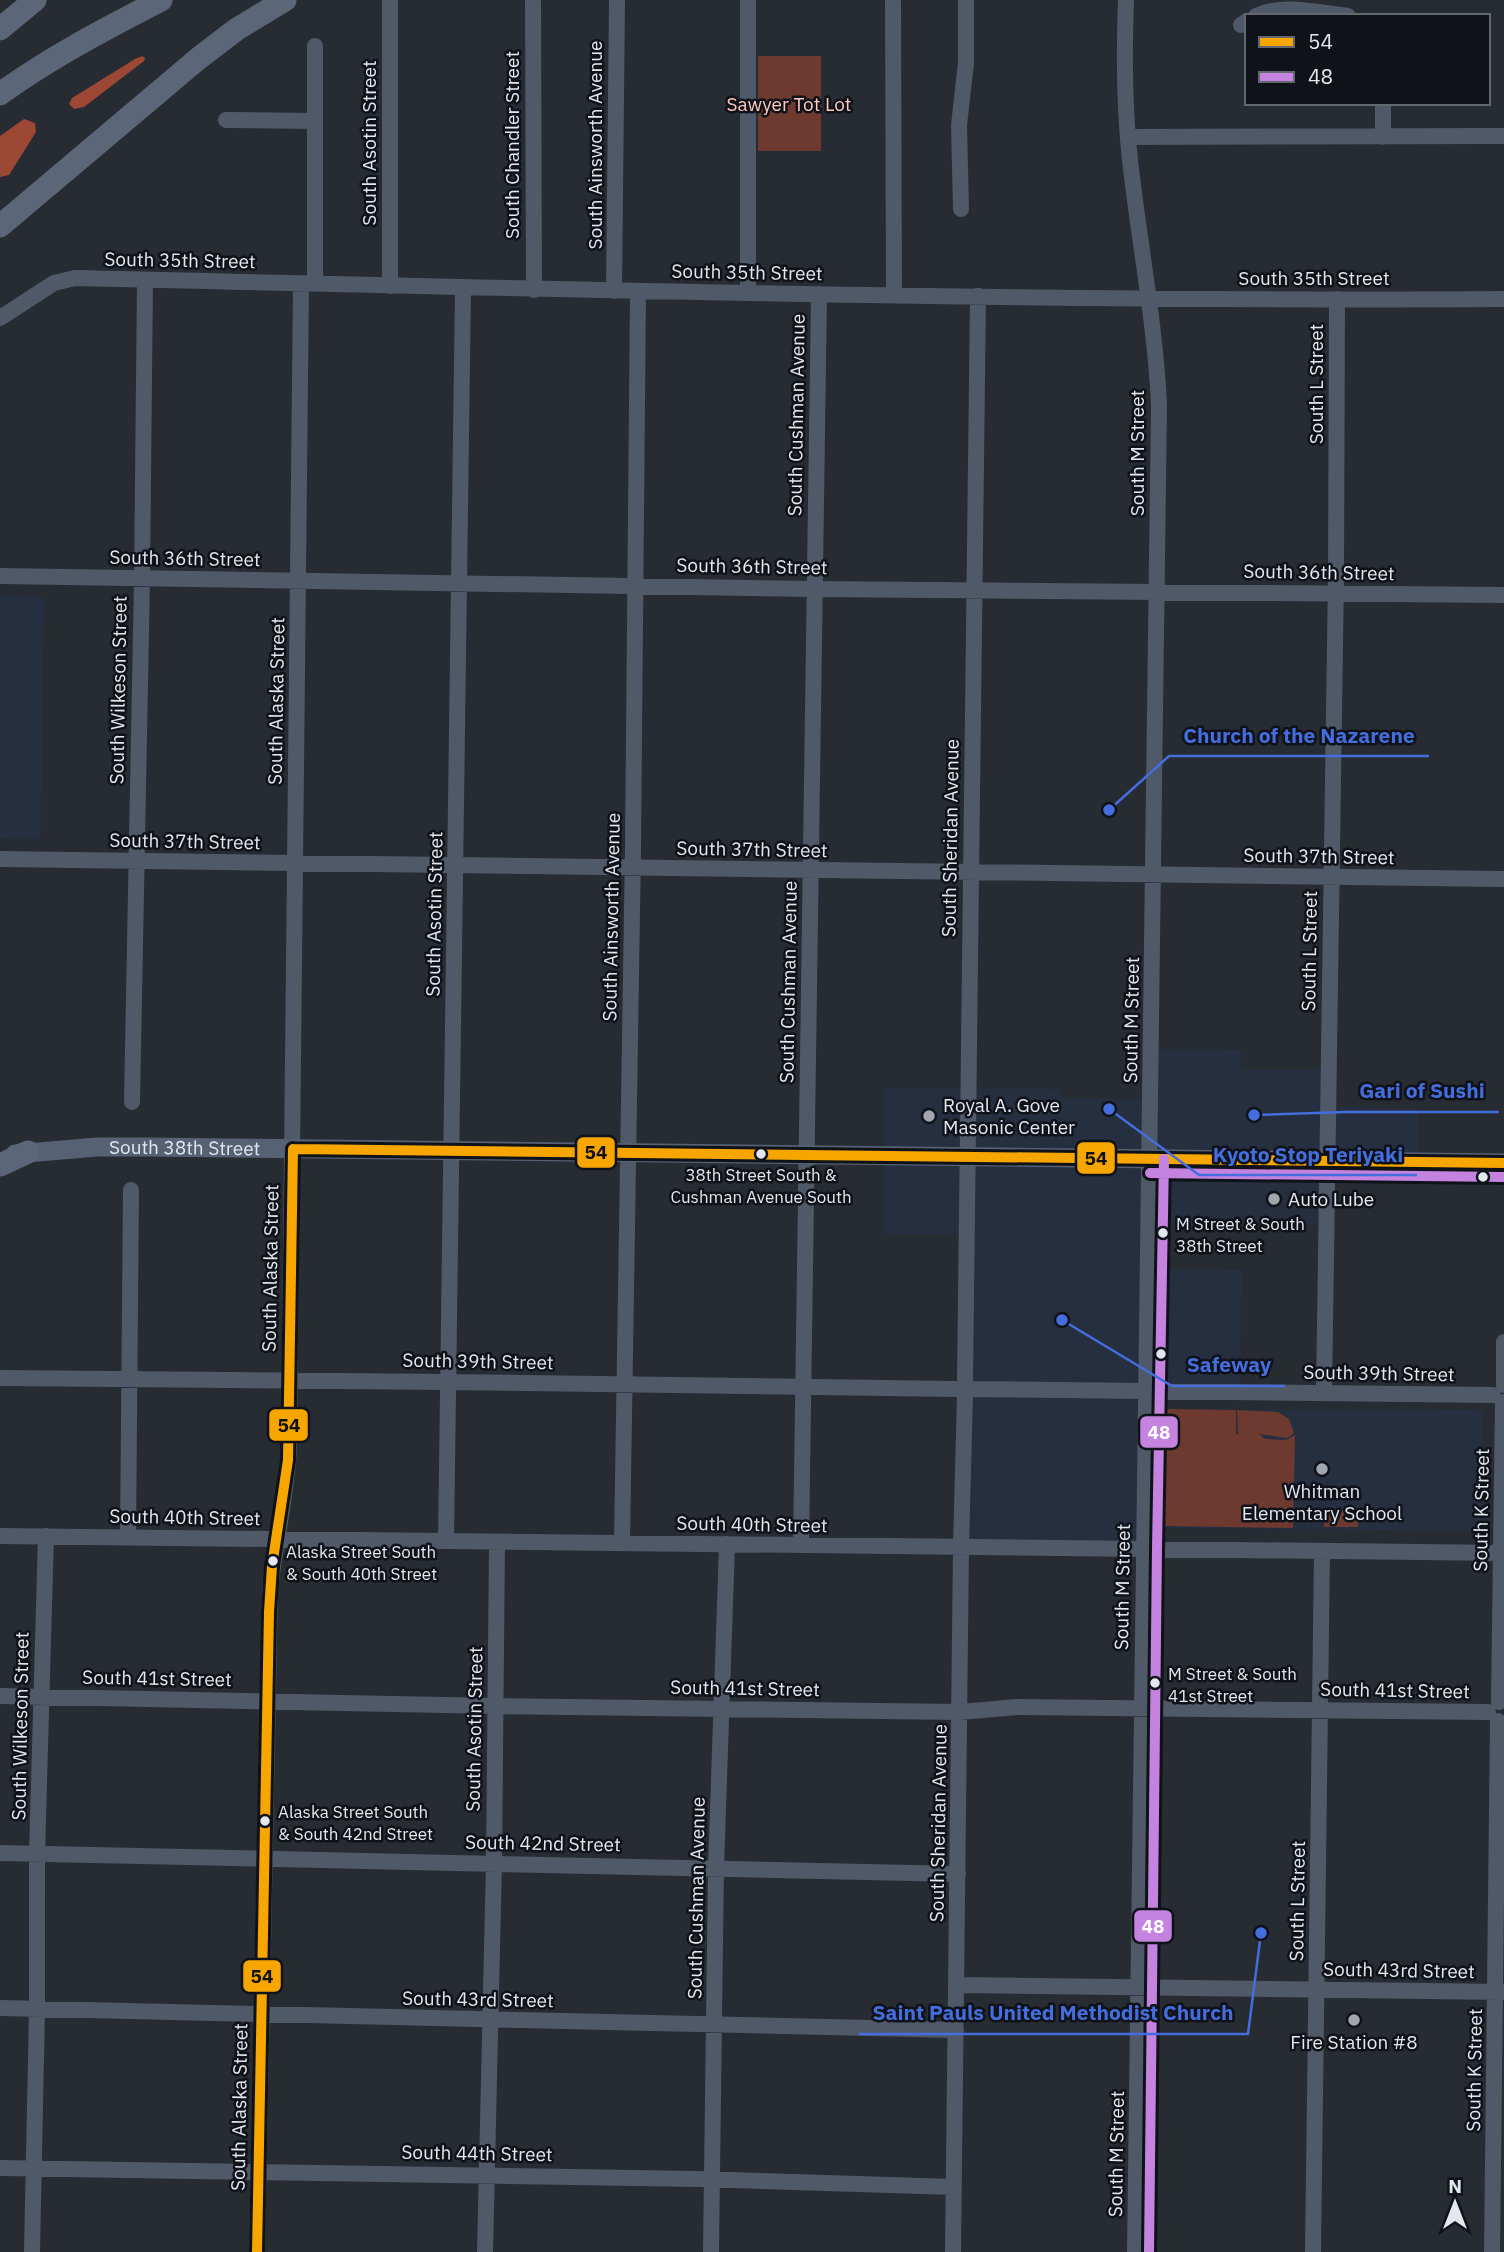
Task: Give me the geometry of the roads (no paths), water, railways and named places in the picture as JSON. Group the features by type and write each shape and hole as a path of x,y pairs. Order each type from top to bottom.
{"highway":[{"path":"0,29 35,0"},
{"path":"0,93 71,47 161,0"},
{"path":"0,226 199,58 237,29 285,0"},
{"path":"0,1153 29,1152"},
{"path":"0,1165 29,1152"}],"main road":[{"name":"South 38th Street","path":"29,1152 97,1147 1504,1163"}],"street":[{"name":"South Asotin Street","path":"390,0 390,286"},
{"name":"South Chandler Street","path":"533,0 534,290"},
{"name":"South Ainsworth Avenue","path":"614,291 617,0"},
{"path":"748,0 748,293"},
{"path":"894,0 894,295"},
{"path":"961,209 959,125 966,64 966,0"},
{"name":"South M Street","path":"1126,0 1128,137 1154,336 1159,404 1135,2252"},
{"path":"1260,14 1282,10 1326,14"},
{"name":"South Alaska Street","path":"257,2252 270,1590 287,1472 299,580 315,46"},
{"path":"1383,105 1384,137"},
{"path":"226,120 314,121"},
{"path":"1128,137 1504,136"},
{"name":"South 35th Street","path":"0,318 60,280 75,278 534,290 1148,298 1504,299"},
{"name":"South Wilkeson Street","path":"132,1102 145,280"},
{"name":"South Asotin Street","path":"446,1541 463,288"},
{"name":"South Ainsworth Avenue","path":"622,1543 633,868 638,291"},
{"name":"South Cushman Avenue","path":"801,1545 819,294"},
{"name":"South Sheridan Avenue","path":"953,2252 978,296"},
{"name":"South L Street","path":"1324,1393 1336,593 1337,299"},
{"name":"South 36th Street","path":"0,576 815,589 1504,595"},
{"name":"South 37th Street","path":"0,859 1504,879"},
{"path":"128,1537 131,1190"},
{"name":"South K Street","path":"1492,2252 1500,1992 1499,1712 1504,1342"},
{"name":"South 39th Street","path":"0,1378 1502,1394"},
{"name":"South 40th Street","path":"0,1536 1502,1553"},
{"name":"South Wilkeson Street","path":"32,2252 37,1854 46,1536"},
{"name":"South Asotin Street","path":"485,2252 494,1862 497,1542"},
{"name":"South Cushman Avenue","path":"711,2252 716,1868 727,1544"},
{"name":"South L Street","path":"1313,2252 1322,1551"},
{"name":"South 41st Street","path":"0,1696 960,1712 1017,1707 1499,1712"},
{"name":"South 42nd Street","path":"0,1853 958,1874"},
{"name":"South 43rd Street","path":"957,1985 1500,1992"},
{"name":"South 43rd Street","path":"0,2008 956,2030"},
{"name":"South 44th Street","path":"0,2168 712,2179 954,2187"}],"place":[{"name":"Church of the Nazarene","path":"1109,810"},
{"name":"Kyoto Stop Teriyaki","path":"1109,1109"},
{"name":"Gari of Sushi","path":"1254,1115"},
{"name":"Royal A. Gove Masonic Center","path":"929,1116"},
{"name":"38th Street South & Cushman Avenue South","path":"761,1154"},
{"name":"Auto Lube","path":"1274,1199"},
{"name":"M Street & South 38th Street","path":"1163,1233"},
{"name":"Safeway","path":"1062,1320"},
{"name":"Whitman Elementary School","path":"1322,1469"},
{"name":"Alaska Street South & South 40th Street","path":"273,1561"},
{"name":"M Street & South 41st Street","path":"1155,1683"},
{"name":"Alaska Street South & South 42nd Street","path":"265,1821"},
{"name":"Saint Pauls United Methodist Church","path":"1261,1933"},
{"name":"Fire Station #8","path":"1354,2020"}],"park label":[{"name":"Sawyer Tot Lot","path":"789,104"}]}
